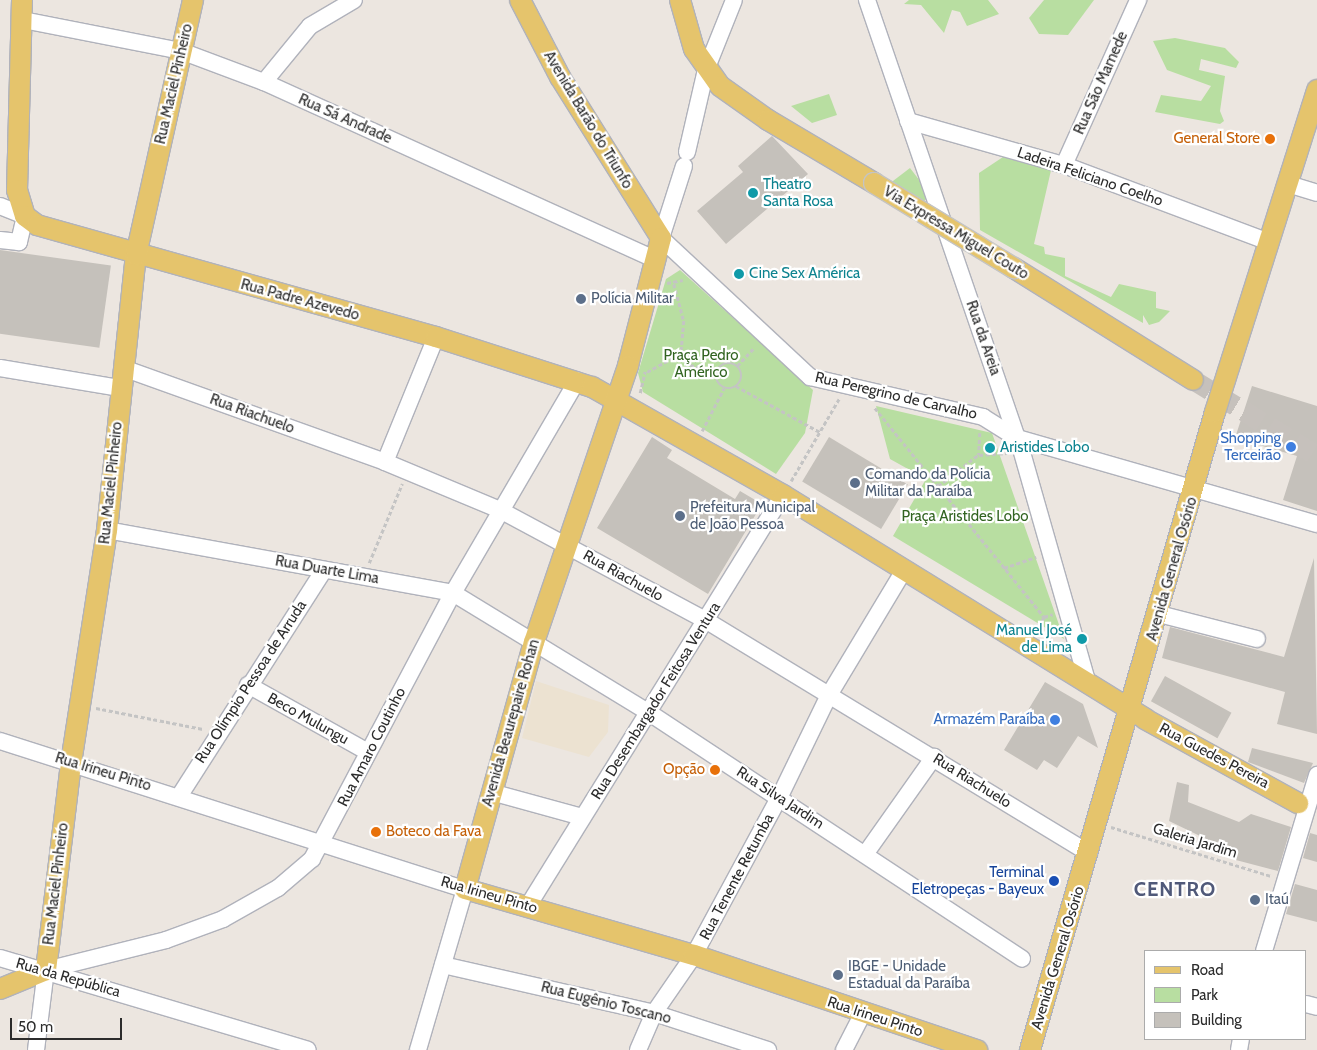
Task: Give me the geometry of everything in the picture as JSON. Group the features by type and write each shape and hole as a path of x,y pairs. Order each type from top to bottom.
{"main road":[{"path":"22,0 23,20 17,190 25,216"},
{"name":"Rua Maciel Pinheiro","path":"46,970 71,762 107,530 120,388 136,255 193,0"},
{"name":"Avenida Barão do Triunfo","path":"520,0 560,77 660,238"},
{"name":"Via Expressa Miguel Couto","path":"680,0 688,35 706,70 720,86 768,120 1014,268 1193,380"},
{"name":"Avenida General Osório","path":"1030,1050 1090,853 1130,709 1269,242 1317,90"},
{"name":"Rua Padre Azevedo","path":"25,216 52,232 436,337 576,381 618,399"},
{"path":"660,238 618,399 694,446 783,495 1087,680 1130,709"},
{"name":"Avenida Beaurepaire Rohan","path":"465,889 534,642 565,544 618,399"},
{"name":"Rua Guedes Pereira","path":"1130,709 1298,803"},
{"name":"Rua Irineu Pinto","path":"465,889 694,955 977,1050"},
{"path":"0,989 46,970"}],"street":[{"path":"264,82 310,26 354,0"},
{"path":"660,238 686,159 706,70 734,0"},
{"name":"Rua da Areia","path":"867,0 1019,443 1068,608 1087,680"},
{"name":"Rua São Mamede","path":"1064,165 1138,0"},
{"name":"Rua Sá Andrade","path":"23,20 181,50 264,82 654,259"},
{"name":"Ladeira Feliciano Coelho","path":"908,121 1064,165 1269,242"},
{"path":"1288,184 1317,194"},
{"path":"0,206 25,216 19,242 0,240"},
{"name":"Rua Peregrino de Carvalho","path":"660,238 810,377 853,389 984,417 1019,443 1196,487 1317,524"},
{"path":"385,462 436,337"},
{"path":"0,368 120,388"},
{"name":"Rua Riachuelo","path":"123,368 385,462 500,510 707,621 1090,853"},
{"name":"Rua Amaro Coutinho","path":"46,970 147,946 223,919 278,888 323,844 368,752 453,592 576,381"},
{"name":"Rua Desembargador Feitosa Ventura","path":"528,906 582,817 707,621 783,495"},
{"name":"Rua Duarte Lima","path":"107,530 453,592 534,642"},
{"name":"Rua Olímpio Pessoa de Arruda","path":"180,795 248,685 324,570"},
{"name":"Rua Tenente Retumba","path":"638,1050 654,1013 694,955 779,798 829,695 904,570"},
{"path":"1159,614 1257,638"},
{"name":"Rua Silva Jardim","path":"534,642 648,712 866,853 1022,959"},
{"name":"Beco Mulungu","path":"248,685 368,752"},
{"name":"Rua Irineu Pinto","path":"0,741 180,795 323,844 465,889"},
{"path":"866,853 934,757"},
{"path":"1264,950 1317,775"},
{"path":"491,792 582,817"},
{"name":"Avenida Beaurepaire Rohan","path":"418,1050 465,889"},
{"name":"Rua da República","path":"0,958 46,970 308,1050"},
{"name":"Rua Eugênio Toscano","path":"443,965 654,1013 768,1050"},
{"path":"36,1050 46,970"},
{"path":"844,1050 863,1013"}],"path":[{"path":"648,282 674,284 698,273"},
{"path":"674,284 684,321 681,353 690,364 716,372 724,388"},
{"path":"737,366 766,336"},
{"path":"647,373 681,353"},
{"path":"716,372 725,364 737,366"},
{"path":"736,386 741,374 737,366"},
{"path":"724,388 736,386 820,432"},
{"path":"694,446 724,388"},
{"path":"783,495 820,432 853,389 938,486 1044,617"},
{"path":"938,486 978,455 984,417"},
{"path":"978,455 992,457 1019,443"},
{"path":"364,576 407,472"},
{"path":"1004,568 1038,556"},
{"path":"1028,644 1044,617 1068,608"},
{"path":"80,704 218,732"},
{"name":"Galeria Jardim","path":"1098,823 1285,880"}],"shaded area":[{"path":"536,681 609,705 608,732 589,757 522,738"}],"green space":[{"path":"909,0 988,0 999,14 967,26 960,12 952,10 944,33 921,5 904,4"},
{"path":"1044,0 1094,0 1068,35 1039,34 1029,18"},
{"path":"1175,38 1225,48 1239,62 1236,68 1201,59 1199,70 1225,76 1220,111 1224,121 1220,124 1155,112 1161,95 1201,101 1211,86 1167,70 1153,41"},
{"path":"829,94 837,115 812,123 791,106"},
{"path":"1003,157 1052,166 1034,244 1044,247 1045,254 1065,258 1065,276 1111,297 1119,284 1156,292 1156,308 1170,311 1159,322 1149,325 1143,315 1143,323 980,230 979,173"},
{"path":"910,168 930,194 921,205 889,184"},
{"name":"Praça Pedro Américo","path":"680,270 813,390 805,433 776,474 643,392 638,373 666,279"},
{"name":"Praça Aristides Lobo","path":"876,406 992,433 1064,639 893,536 926,479 890,459"}],"building":[{"name":"Theatro Santa Rosa","path":"772,136 808,174 726,244 697,211 743,172 738,166"},
{"path":"0,250 111,266 99,348 0,334"},
{"name":"Shopping Terceirão","path":"1252,386 1317,406 1317,511 1283,500 1297,456 1235,438"},
{"name":"Prefeitura Municipal de João Pessoa","path":"652,437 672,450 667,458 735,499 740,491 762,504 708,594 597,528"},
{"name":"Comando da Polícia Militar da Paraíba","path":"829,437 908,484 881,529 802,482"},
{"path":"1314,558 1317,734 1277,724 1285,692 1162,658 1170,627 1284,657"},
{"path":"1165,676 1231,713 1217,738 1151,701"},
{"name":"Armazém Paraíba","path":"1045,682 1083,704 1098,748 1078,736 1057,768 1044,760 1037,770 1004,750"},
{"path":"1252,748 1313,763 1304,783 1248,762"},
{"path":"1177,782 1189,785 1188,802 1239,822 1251,814 1291,827 1278,871 1232,859 1231,851 1169,821"},
{"path":"1310,833 1317,835 1317,862 1303,858"},
{"path":"1295,884 1317,890 1317,922 1286,914"}],"tunnel":[{"path":"1193,380 1317,456"}],"place":[{"name":"General Store","path":"1270,139"},
{"name":"Theatro Santa Rosa","path":"753,193"},
{"name":"Cine Sex América","path":"739,274"},
{"name":"Polícia Militar","path":"581,299"},
{"name":"Shopping Terceirão","path":"1291,447"},
{"name":"Aristides Lobo","path":"990,448"},
{"name":"Comando da Polícia Militar da Paraíba","path":"855,483"},
{"name":"Prefeitura Municipal de João Pessoa","path":"680,516"},
{"name":"Manuel José de Lima","path":"1082,639"},
{"name":"Armazém Paraíba","path":"1055,720"},
{"name":"Opção","path":"715,770"},
{"name":"Boteco da Fava","path":"376,832"},
{"name":"Terminal Eletropeças - Bayeux","path":"1054,881"},
{"name":"Itaú","path":"1255,900"},
{"name":"IBGE - Unidade Estadual da Paraíba","path":"838,975"}],"district":[{"name":"CENTRO","path":"1175,889"}]}
